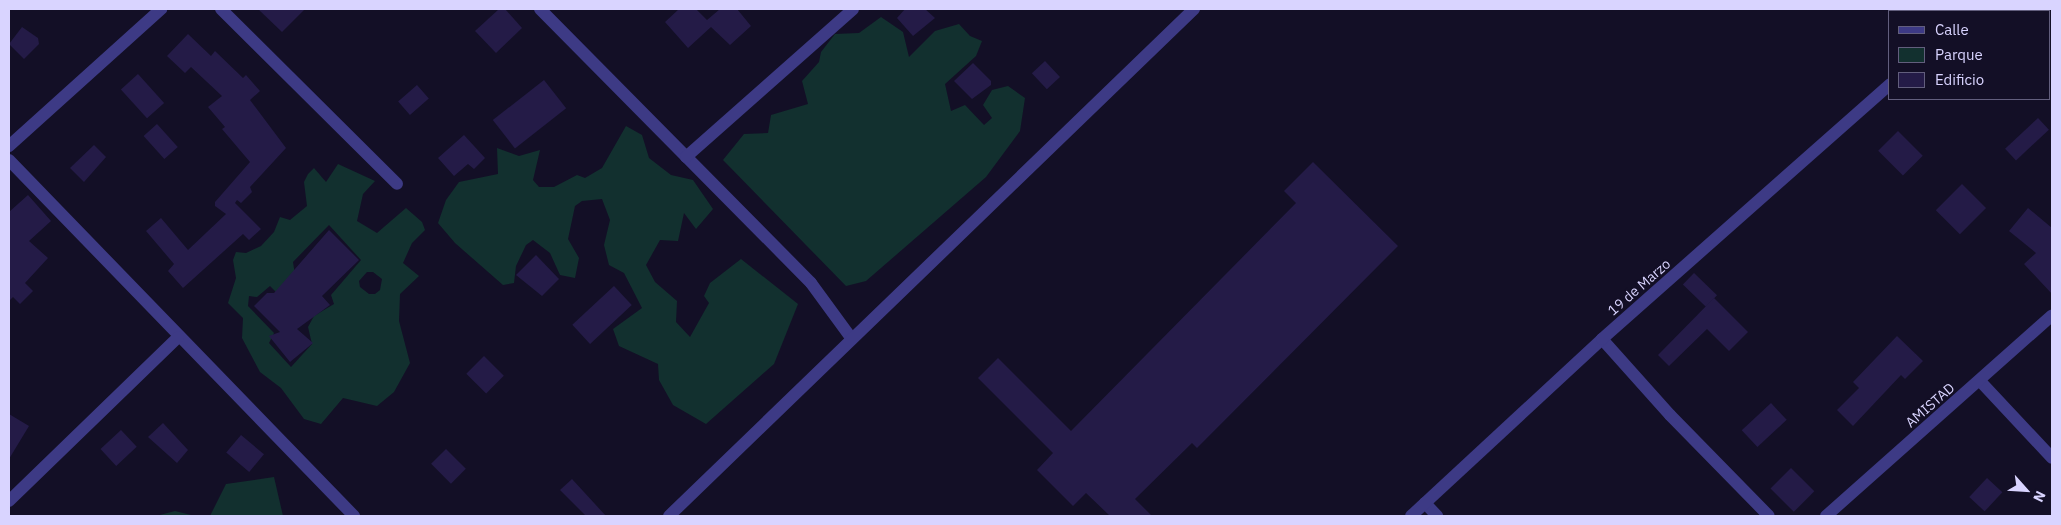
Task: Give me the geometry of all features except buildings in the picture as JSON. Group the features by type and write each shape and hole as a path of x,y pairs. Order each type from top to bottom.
{"street":[{"path":"9,146 161,9"},
{"path":"220,9 397,184"},
{"path":"540,9 811,283 852,339"},
{"path":"686,157 853,9"},
{"path":"669,516 1194,9"},
{"name":"19 de Marzo","path":"1411,516 1602,338 1888,86"},
{"path":"9,160 354,516"},
{"name":"AMISTAD","path":"1826,516 2052,315"},
{"path":"9,501 178,336"},
{"path":"1602,338 1670,415 1768,516"},
{"path":"1980,381 2052,458"},
{"path":"1424,503 1437,516"}],"green space":[{"path":"881,17 903,32 909,57 935,31 959,24 970,36 982,41 976,56 945,84 951,111 965,105 984,125 992,118 983,105 992,90 1008,86 1025,98 1020,131 986,177 866,281 846,286 723,160 744,134 768,133 771,115 808,104 802,81 819,62 821,52 835,34 859,33"},
{"path":"626,126 642,135 649,158 671,175 693,180 713,209 696,229 684,213 678,241 660,240 646,265 655,282 677,301 676,322 690,337 709,303 704,296 710,283 741,259 798,304 774,364 706,424 673,405 659,380 658,364 619,346 613,329 642,308 624,273 609,265 604,245 610,220 602,199 582,201 575,206 568,239 579,258 575,278 560,275 550,253 533,240 526,245 516,266 514,283 503,285 455,243 438,223 446,200 459,182 498,174 497,148 519,156 540,150 533,180 539,187 554,187 577,175 585,178 602,168"},
{"path":"338,164 375,181 363,194 357,221 377,233 406,208 422,222 425,230 412,243 403,263 419,276 400,294 399,321 410,363 394,392 377,406 343,398 321,424 304,419 281,388 260,372 242,338 243,318 228,303 236,278 233,260 236,252 246,253 261,246 274,232 280,217 290,220 307,206 304,182 314,168 326,182","holes":["329,225 361,260 331,295 334,304 314,316 308,327 312,344 291,367 269,343 274,333 248,306 249,296 257,297 270,286 292,308 296,282 293,262","367,272 373,272 382,279 380,290 375,294 369,294 360,287 359,281"]},
{"path":"274,477 283,516 210,516 226,484"},
{"path":"175,511 195,516 156,516"}]}
